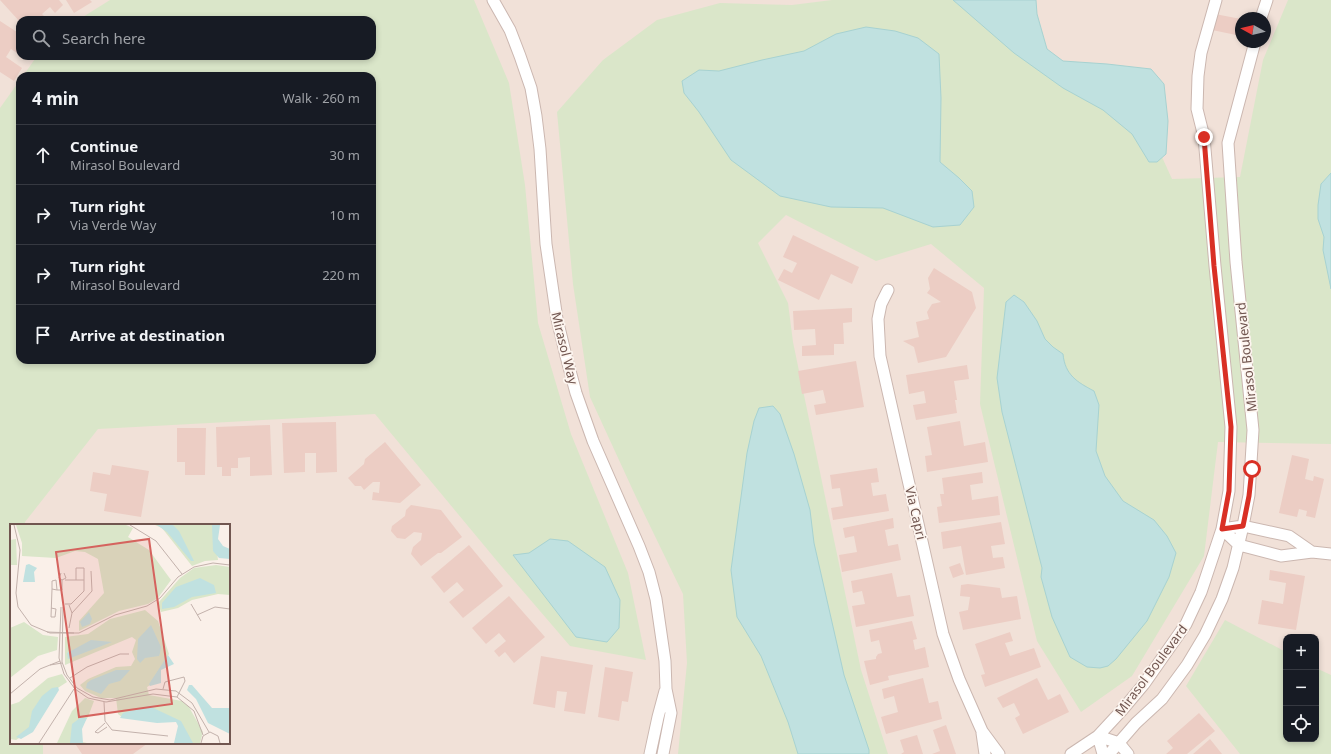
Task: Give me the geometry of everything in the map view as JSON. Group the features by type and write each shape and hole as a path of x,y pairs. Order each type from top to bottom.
{"street":[{"name":"Mirasol Way","path":"493,0 510,30 520,56 530,88 536,116 540,149 546,244 551,282 557,319 576,393 593,441 639,546 656,599 665,661 666,689 671,713 663,754"},
{"name":"Mirasol Boulevard","path":"1071,754 1098,736 1144,684 1186,624 1201,592 1222,529 1229,491 1231,427 1214,266 1204,137 1197,109 1198,76 1201,53 1216,0"},
{"path":"1263,12 1267,0"},
{"name":"Mirasol Boulevard","path":"1108,754 1136,723 1162,699 1187,665 1205,635 1222,599 1233,568 1243,526 1249,496 1253,430 1236,262 1228,143 1253,48"},
{"name":"Via Capri","path":"888,290 880,304 878,319 880,356 943,634 959,678 982,731 999,754"},
{"path":"1222,529 1243,526 1289,536 1312,552"},
{"path":"1222,529 1239,545 1281,556 1312,552 1331,554"},
{"name":"Mirasol Way","path":"650,754 658,716 666,689"},
{"name":"Via Capri","path":"982,731 985,754"},
{"path":"1098,736 1118,743 1128,754"},
{"path":"1098,736 1103,754"}],"shaded area":[{"path":"0,0 1331,0 1331,754 0,754"}],"green space":[{"path":"110,0 474,0 509,83 525,185 538,323 571,434 628,573 646,660 570,646 375,414 98,429 25,522 25,524 10,524 10,744 43,744 43,754 0,754 0,108 16,86 16,364 376,364 376,72 26,72 34,60 376,60 376,16 84,16"},
{"path":"832,0 974,0 1152,135 1172,179 1240,177 1263,60 1268,48 1271,48 1271,41 1288,0 1331,0 1331,444 1218,442 1204,556 1132,676 1081,712 1037,641 980,404 984,288 931,244 876,261 786,215 758,243 788,303 793,342 861,670 888,754 678,754 687,663 683,594 590,397 573,284 557,112 603,60 657,20 720,3 792,5"},
{"path":"1225,620 1283,650 1283,742 1319,742 1319,669 1331,675 1331,754 1240,754 1186,686"}],"water":[{"path":"953,0 1036,0 1037,14 1047,49 1063,61 1151,69 1164,84 1168,121 1166,154 1157,162 1149,162 1132,134 1103,110 1063,88 1014,53"},
{"path":"866,27 895,31 918,38 939,54 941,98 940,162 972,191 974,207 960,225 933,227 883,208 831,207 780,196 731,160 699,112 684,93 682,81 699,70 719,71 804,51 836,34"},
{"path":"1331,173 1331,289 1323,250 1324,237 1318,219 1318,205 1321,184"},
{"path":"1014,295 1024,302 1037,321 1045,339 1063,354 1069,373 1077,381 1094,391 1099,405 1096,451 1105,476 1123,501 1154,520 1167,536 1176,553 1169,577 1147,621 1116,659 1108,666 1100,668 1087,667 1070,657 1052,617 1041,577 1042,568 1002,412 997,378 1006,302"},
{"path":"773,406 780,414 794,454 810,510 814,543 844,675 869,750 869,754 798,754 788,722 761,656 737,617 731,570 747,453 754,421 759,408"},
{"path":"550,539 568,541 605,567 620,600 619,628 607,642 576,637 513,555 529,553"}],"building":[{"path":"0,0 59,0 63,5 55,13 50,7 42,14 44,16 16,16 16,18"},
{"path":"66,0 90,0 92,2 74,13"},
{"path":"1215,14 1235,18 1235,35 1212,30"},
{"path":"0,21 16,31 16,52 11,49 6,57 22,68 20,72 16,72 16,78 14,81 0,72"},
{"path":"793,235 859,267 852,284 831,274 819,300 778,280 784,269 792,273 797,263 783,257"},
{"path":"934,268 972,292 976,308 946,357 918,363 914,347 903,341 919,337 916,322 929,319 927,312 932,304 941,302 927,293 930,289 928,278"},
{"path":"852,308 852,322 843,323 844,344 834,344 834,355 802,356 802,346 816,345 815,329 794,330 793,311"},
{"path":"856,361 864,407 816,415 814,405 826,403 823,390 802,394 798,371"},
{"path":"967,365 969,379 954,381 957,400 955,400 957,413 916,420 913,405 926,403 924,391 909,394 906,375"},
{"path":"960,421 964,446 985,442 988,462 927,472 925,456 932,455 927,427"},
{"path":"336,422 337,472 316,473 316,453 305,453 305,472 284,473 282,423"},
{"path":"270,425 272,475 250,476 250,457 238,458 238,468 231,468 231,476 222,476 222,467 217,467 216,427"},
{"path":"177,428 206,428 205,475 185,475 185,462 177,462"},
{"path":"385,442 421,485 400,503 372,500 373,492 379,493 380,482 373,482 364,490 361,486 355,486 348,478 364,464 365,459"},
{"path":"1292,455 1309,459 1305,479 1313,481 1314,476 1324,479 1315,518 1306,516 1307,511 1299,509 1297,517 1279,513"},
{"path":"112,465 149,471 141,517 104,511 107,494 90,491 93,472 110,475"},
{"path":"877,468 879,482 871,483 873,496 886,494 889,511 833,520 831,508 843,506 840,488 832,489 830,475"},
{"path":"982,472 983,483 970,485 972,500 998,496 1000,515 939,523 937,507 942,506 940,494 944,494 942,478"},
{"path":"411,505 441,510 462,537 421,566 411,554 413,547 421,540 422,533 414,532 405,539 397,538 391,531 392,526 405,516 406,510"},
{"path":"893,518 894,528 885,530 888,546 898,544 901,560 842,572 839,555 857,552 854,536 845,538 843,528"},
{"path":"1001,522 1005,544 991,546 993,558 1003,557 1005,568 966,575 961,546 943,549 941,532"},
{"path":"469,545 503,586 463,618 449,602 464,590 457,582 444,593 431,577"},
{"path":"960,563 964,574 953,578 949,567"},
{"path":"1270,570 1305,576 1296,630 1258,624 1262,600 1283,604 1286,583 1269,580"},
{"path":"892,573 897,597 910,595 914,616 856,627 852,606 865,604 862,591 853,593 851,581"},
{"path":"968,584 1000,588 1002,598 1017,596 1021,619 963,630 959,612 968,610 970,597 960,596 961,585"},
{"path":"509,596 545,637 514,663 505,652 499,657 494,651 506,641 499,633 486,644 472,628"},
{"path":"912,621 917,639 913,640 915,650 925,647 929,667 888,676 889,680 870,685 864,661 876,659 878,654 882,653 879,640 871,642 869,630"},
{"path":"1010,632 1013,641 1005,643 1010,656 1034,648 1041,667 985,687 981,675 985,674 975,644"},
{"path":"541,656 593,665 585,714 564,711 567,692 557,691 555,708 533,704"},
{"path":"605,667 633,672 628,702 622,701 619,721 598,717"},
{"path":"923,678 929,703 938,701 942,719 886,734 881,717 898,712 894,696 884,699 882,689"},
{"path":"1037,678 1048,700 1060,694 1069,712 1023,734 1015,718 1020,715 1014,703 1003,708 997,698"},
{"path":"1199,713 1215,731 1187,754 1166,754 1173,748 1167,741"},
{"path":"946,725 956,754 932,754 940,751 933,730"},
{"path":"917,735 923,754 901,754 904,752 900,740"},
{"path":"1210,739 1222,754 1193,754"},
{"path":"147,744 133,754 82,754 76,745"}],"route":[{"path":"1204,137 1214,266 1231,427 1229,491 1222,529 1243,526 1249,496 1252,469"}]}
